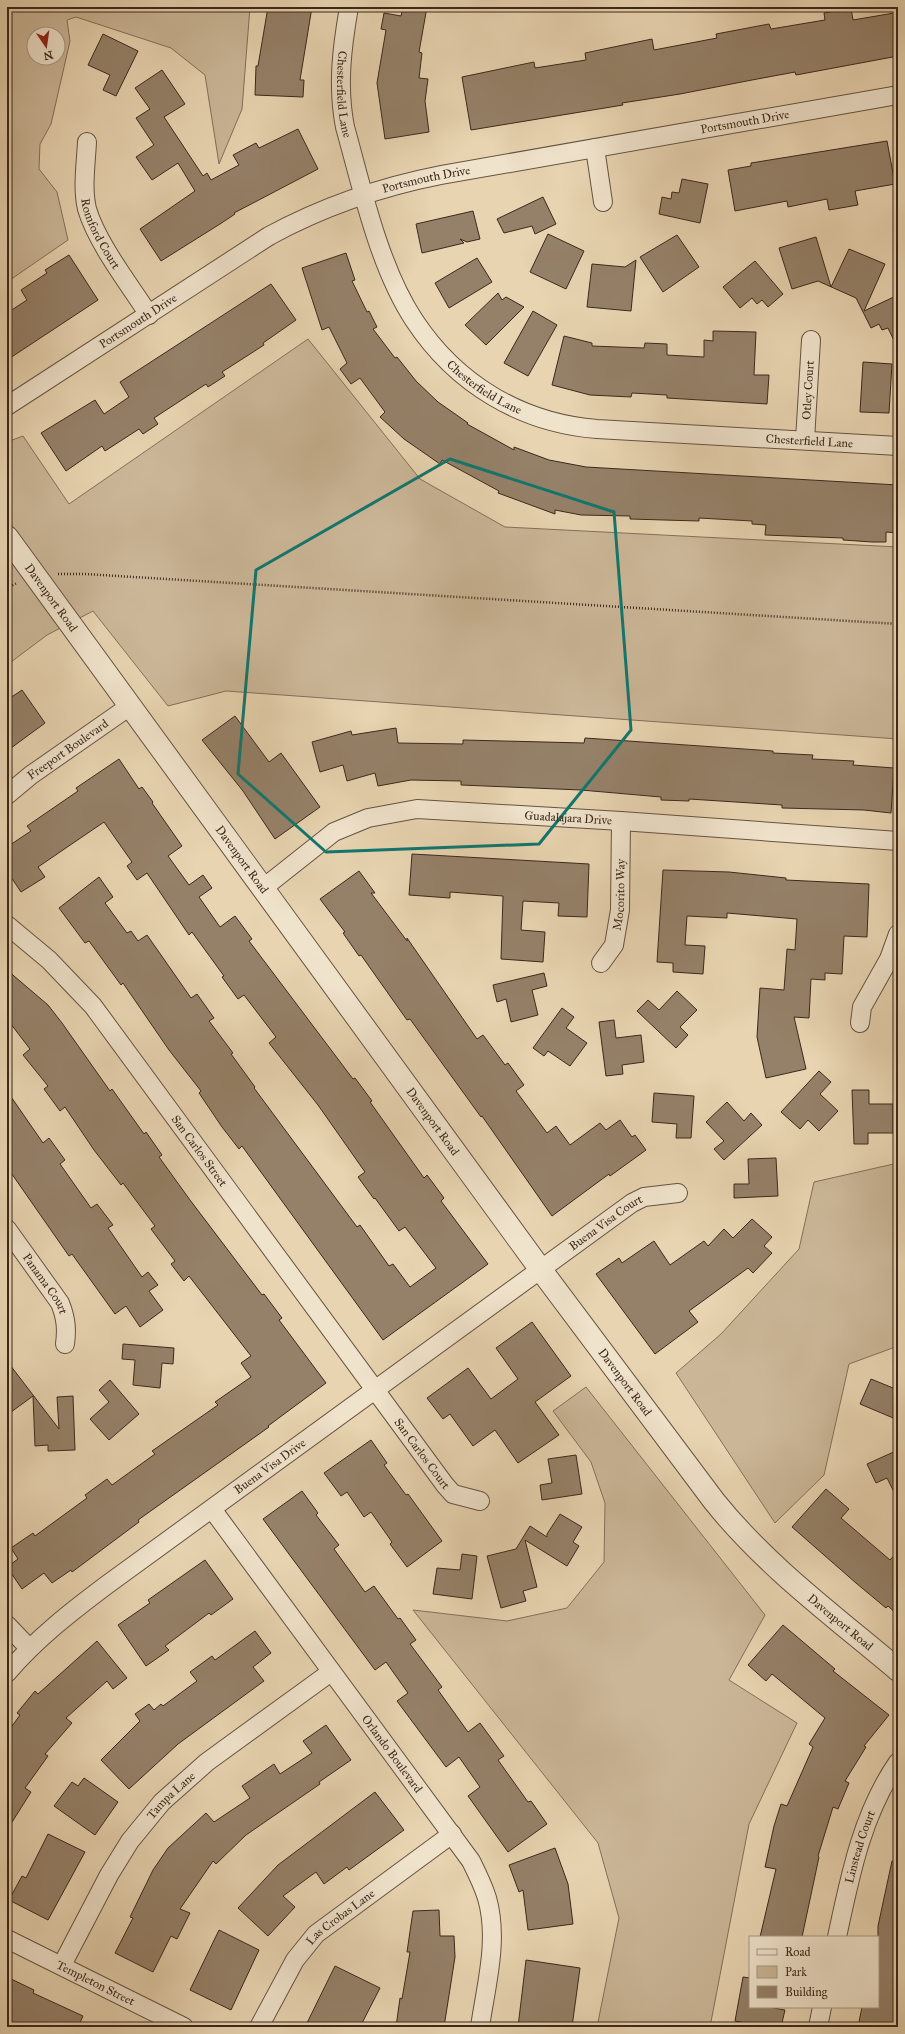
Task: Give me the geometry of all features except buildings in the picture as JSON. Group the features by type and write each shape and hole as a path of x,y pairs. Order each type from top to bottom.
{"street":[{"name":"Chesterfield Lane","path":"349,7 341,61 342,111 364,193 382,250 393,278 414,319 442,356 459,372 500,401 523,412 542,419 578,427 898,446"},
{"name":"Portsmouth Drive","path":"7,406 269,236 321,210 364,193 441,175 898,95"},
{"name":"Romford Court","path":"87,142 85,195 88,209 101,239 149,315"},
{"path":"596,148 603,202"},
{"name":"Otley Court","path":"805,440 811,340"},
{"name":"Davenport Road","path":"7,537 262,889 686,1465 728,1518 777,1568 898,1670"},
{"name":"Freeport Boulevard","path":"7,795 31,775 130,706"},
{"name":"Guadalajara Drive","path":"262,889 334,832 368,818 417,809 621,821 898,841"},
{"name":"Mocorito Way","path":"601,963 614,945 620,910 621,821"},
{"name":"San Carlos Street","path":"7,925 54,965 93,1006 374,1391"},
{"path":"860,1023 862,1007 888,958 898,934"},
{"name":"Buena Visa Court","path":"541,1270 632,1203 644,1197 678,1193"},
{"name":"Panama Court","path":"7,1229 60,1303 65,1315 67,1327 65,1344"},
{"name":"Buena Visa Drive","path":"7,1673 29,1648 108,1584 541,1270"},
{"name":"San Carlos Court","path":"374,1391 453,1494 480,1501"},
{"name":"Orlando Boulevard","path":"212,1509 471,1861 483,1886 492,1922 491,1954 480,2027"},
{"path":"7,1625 29,1648"},
{"name":"Tampa Lane","path":"62,1965 108,1875 130,1841 162,1802 207,1762 331,1672"},
{"name":"Linstead Court","path":"837,1936 848,1883 863,1834 880,1792 898,1762"},
{"name":"Las Crobas Lane","path":"259,2027 294,1960 316,1934 452,1834"},
{"name":"Templeton Street","path":"7,1939 62,1965 184,2027"},
{"path":"818,2027 822,2008"}],"path":[{"path":"34,575 85,574 250,583 898,624"}],"highlighted area":[{"path":"450,459 614,512 631,730 539,844 326,852 238,774 256,570"}],"green space":[{"path":"7,7 250,7 242,109 219,164 205,75 171,48 76,17 67,20 70,41 66,58 66,26 26,26 26,66 64,66 51,124 40,144 39,169 57,192 68,240 7,282"},
{"path":"308,339 420,479 505,527 898,547 898,739 226,691 168,706 93,611 47,635 7,665 7,442 23,436 69,504"},
{"path":"898,1163 898,1346 849,1364 824,1475 775,1523 676,1373 721,1334 799,1249 814,1182"},
{"path":"586,1387 765,1615 729,1680 797,1723 749,1824 710,2027 597,2027 619,1918 598,1843 413,1610 507,1621 567,1608 604,1562 605,1503 591,1462 553,1411"}]}
